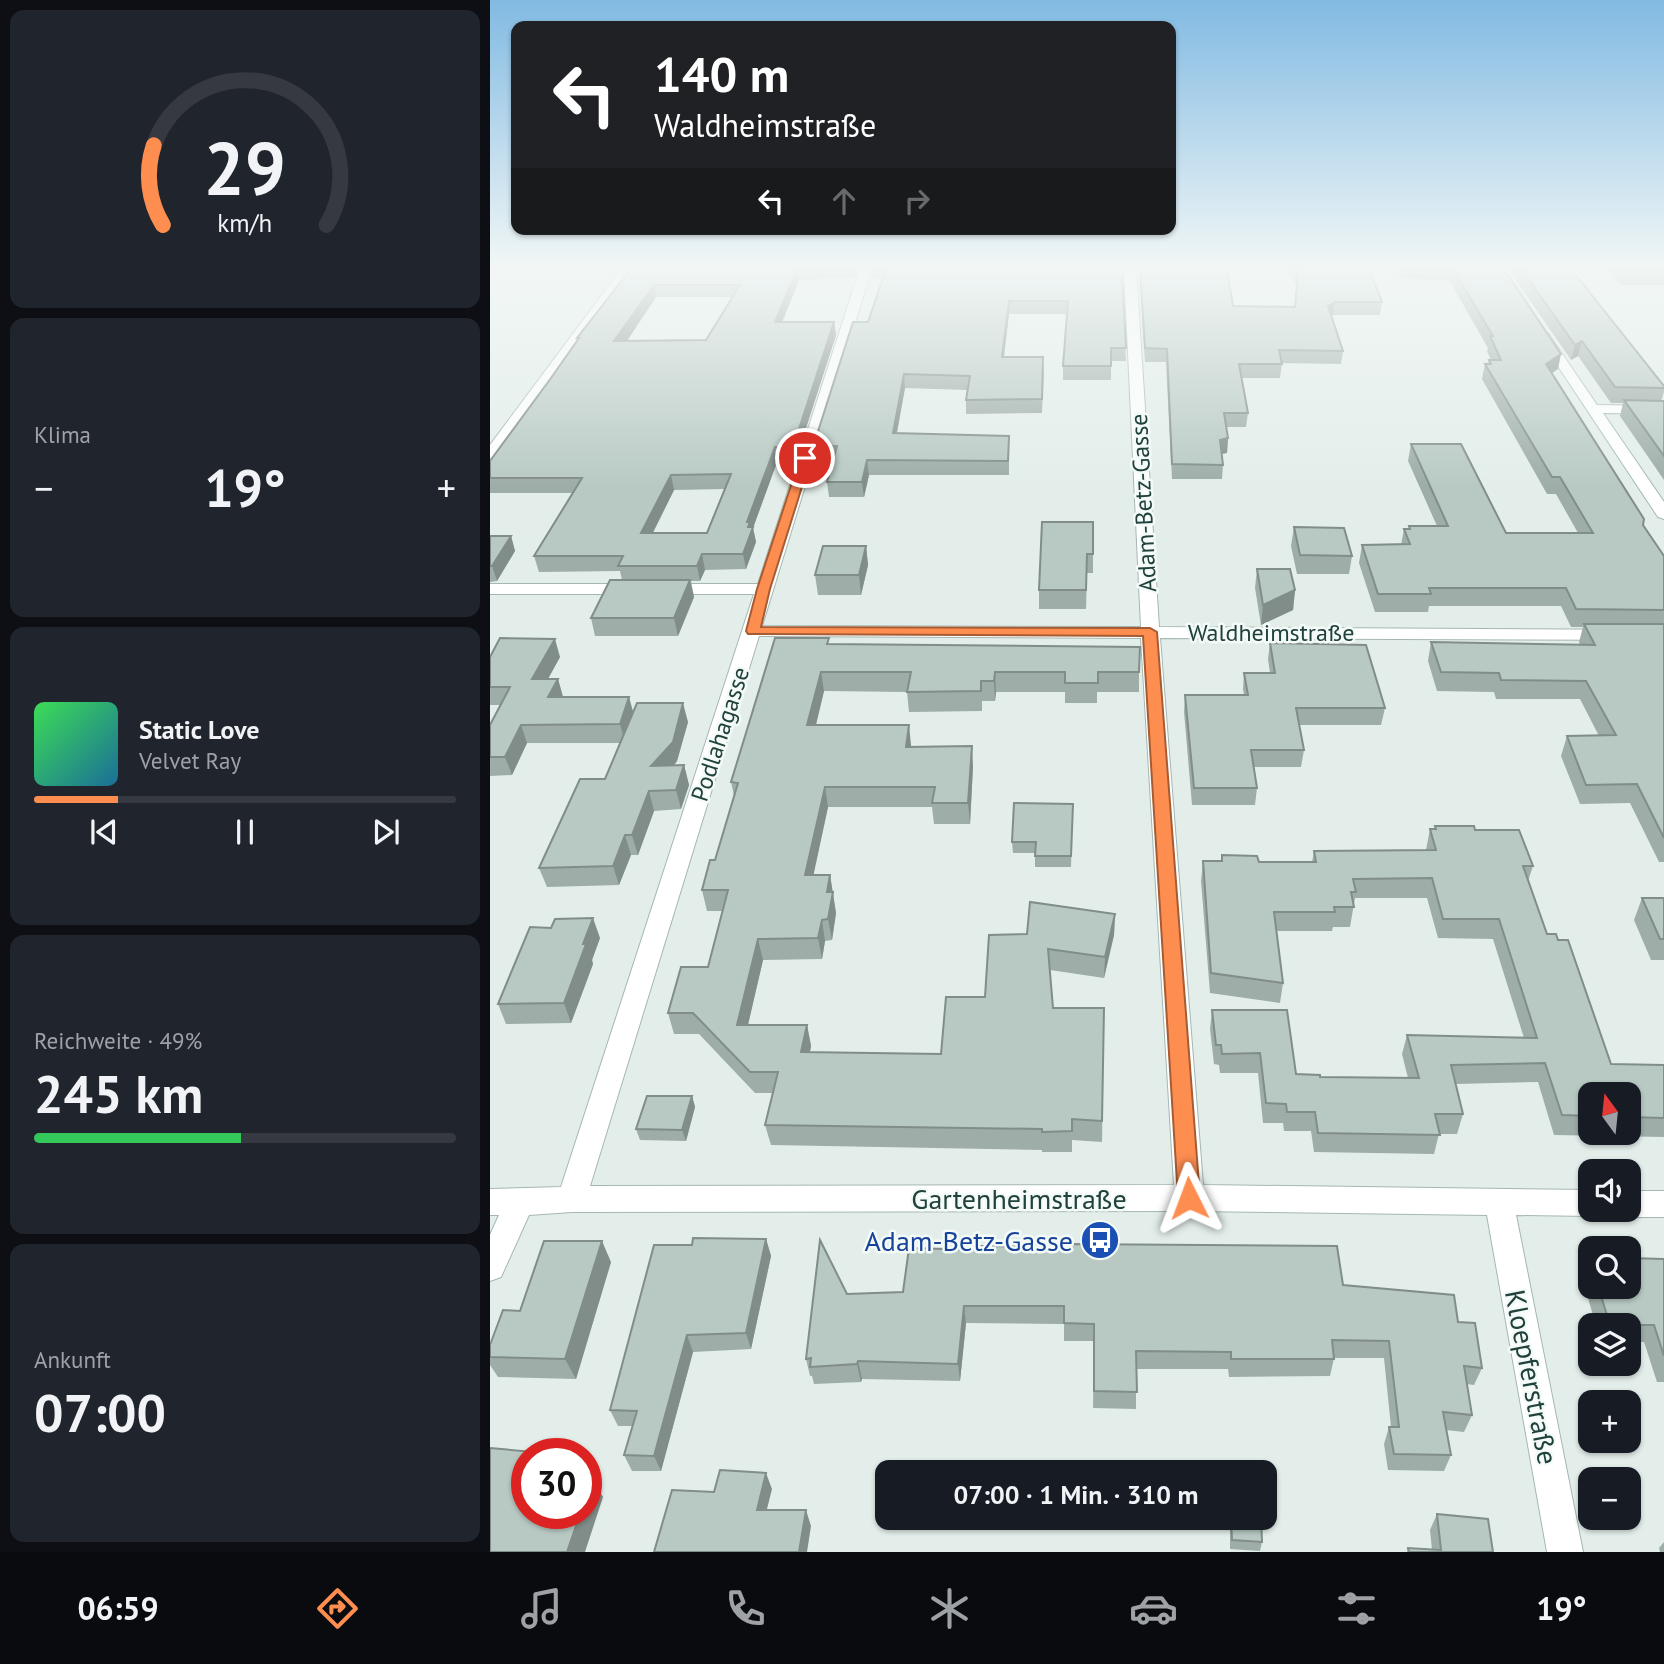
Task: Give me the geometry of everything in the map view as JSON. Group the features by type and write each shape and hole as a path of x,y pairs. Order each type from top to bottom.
{"street":[{"path":"490,455 575,340"},
{"name":"Podlahagasse","path":"572,1199 843,340"},
{"name":"Adam-Betz-Gasse","path":"1134,340 1150,632 1189,1198"},
{"path":"1547,340 1664,514"},
{"path":"1593,409 1664,410"},
{"path":"490,589 763,589"},
{"name":"Waldheimstraße","path":"753,631 1664,635"},
{"name":"Gartenheimstraße","path":"490,1202 572,1199 1189,1198 1578,1203"},
{"name":"Kloepferstraße","path":"1499,1202 1565,1552"},
{"path":"490,1268 520,1203"},
{"path":"1641,1204 1664,1204"}],"building":[{"path":"577,340 828,340 793,447 775,447 747,522 750,522 748,527 753,527 743,554 702,554 697,566 618,566 623,556 534,556 582,478 490,478 490,461","holes":["731,474 707,533 641,533 671,475"]},
{"path":"847,340 1004,340 1002,357 1043,357 1042,399 966,400 970,376 904,374 893,433 1009,436 1008,461 867,460 862,482 827,482 837,446 813,447"},
{"path":"1065,340 1126,340 1126,348 1111,348 1111,366 1063,366"},
{"path":"1145,340 1339,340 1343,351 1279,350 1282,364 1239,364 1248,413 1224,413 1228,438 1220,440 1223,465 1172,464 1167,349 1145,348"},
{"path":"1492,340 1552,340 1561,354 1546,364 1644,519 1643,525 1664,556 1664,610 1576,609 1566,588 1429,588 1431,594 1378,594 1362,545 1410,544 1404,529 1410,529 1409,526 1448,526 1411,444 1461,444 1506,533 1593,533 1560,477 1552,477 1485,364 1491,364 1489,360 1501,360"},
{"path":"1572,340 1628,340 1664,388 1615,387 1582,341 1575,345"},
{"path":"1624,400 1664,401 1664,456"},
{"path":"1042,522 1093,522 1093,554 1087,554 1086,590 1039,590"},
{"path":"1294,527 1344,528 1352,556 1300,555"},
{"path":"490,536 511,536 492,566 490,566"},
{"path":"823,546 866,546 859,575 815,575"},
{"path":"1257,569 1290,569 1295,590 1263,605"},
{"path":"610,580 690,580 674,618 591,618"},
{"path":"1584,624 1664,624 1664,838 1637,784 1586,785 1567,736 1616,735 1586,681 1501,680 1499,673 1441,672 1431,642 1595,645"},
{"path":"500,638 555,639 532,679 558,679 548,697 629,697 620,724 521,725 505,757 490,757 490,725 510,687 490,687 490,657"},
{"path":"775,638 829,638 827,644 1140,647 1139,672 1098,672 1098,683 1065,683 1065,672 995,672 994,681 981,681 981,691 907,692 911,672 821,672 807,725 909,725 906,747 972,746 968,803 932,803 935,787 825,787 805,875 830,875 827,892 833,892 828,919 822,920 818,938 758,939 737,1025 807,1025 801,1052 941,1054 946,997 985,997 989,935 1027,934 1030,902 1115,914 1105,957 1048,949 1053,1008 1104,1008 1102,1121 1072,1119 1072,1131 1042,1132 1042,1129 765,1125 778,1072 750,1072 693,1013 668,1013 681,967 708,967 728,890 702,890 710,860 715,860 738,783 731,782"},
{"path":"1270,643 1366,645 1385,708 1296,708 1304,750 1251,750 1257,788 1194,788 1185,695 1248,695 1244,673 1275,673"},
{"path":"637,703 683,703 673,742 651,766 684,765 676,790 649,791 632,835 625,835 613,866 539,868 580,779 605,779"},
{"path":"1014,803 1073,804 1071,856 1035,856 1036,842 1012,842"},
{"path":"1435,826 1474,826 1475,830 1519,830 1533,866 1523,866 1547,934 1556,934 1558,940 1568,940 1611,1064 1664,1065 1664,1118 1642,1117 1642,1082 1578,1082 1578,1116 1562,1115 1545,1063 1451,1065 1463,1114 1435,1114 1440,1135 1318,1133 1315,1112 1287,1112 1286,1104 1266,1103 1260,1053 1222,1054 1221,1045 1216,1045 1212,1010 1287,1010 1296,1074 1320,1077 1419,1078 1407,1035 1537,1038 1499,919 1443,919 1432,878 1353,879 1356,892 1351,892 1354,907 1334,907 1335,912 1274,912 1283,983 1211,973 1203,861 1222,861 1222,855 1257,856 1259,862 1316,862 1314,851 1436,850 1430,829 1436,829"},
{"path":"1642,898 1664,898 1664,939 1660,939"},
{"path":"593,918 564,1003 498,1004 530,927 551,928 555,919"},
{"path":"647,1096 692,1096 682,1130 636,1129"},
{"path":"693,1238 766,1239 746,1333 687,1335 654,1456 624,1455 637,1411 610,1410 654,1245 692,1245"},
{"path":"820,1240 847,1294 903,1292 909,1248 981,1250 981,1246 1065,1247 1065,1244 1337,1246 1343,1285 1454,1295 1458,1322 1475,1323 1482,1368 1464,1366 1472,1415 1443,1412 1451,1455 1394,1454 1389,1427 1399,1427 1389,1341 1332,1340 1334,1359 1231,1359 1231,1352 1136,1351 1137,1392 1094,1391 1094,1324 1064,1323 1064,1306 964,1306 958,1364 858,1361 857,1364 810,1367 811,1358 806,1359"},
{"path":"544,1241 602,1241 565,1359 490,1357 490,1345 503,1310 520,1311"},
{"path":"1641,1258 1664,1259 1664,1356 1654,1325 1641,1325 1641,1313 1606,1313 1602,1299 1641,1299"},
{"path":"490,1448 511,1450 511,1529 575,1529 567,1552 490,1552"},
{"path":"720,1470 766,1473 757,1510 806,1510 799,1552 654,1552 672,1490 714,1492"},
{"path":"1437,1514 1488,1519 1493,1552 1409,1552 1408,1548 1441,1550"},
{"path":"1232,1530 1262,1530 1262,1542 1232,1540"}],"place":[{"name":"Adam-Betz-Gasse","path":"1100,1240"}],"route":[{"path":"805,458 763,589 753,631 1150,632 1189,1198"}]}
